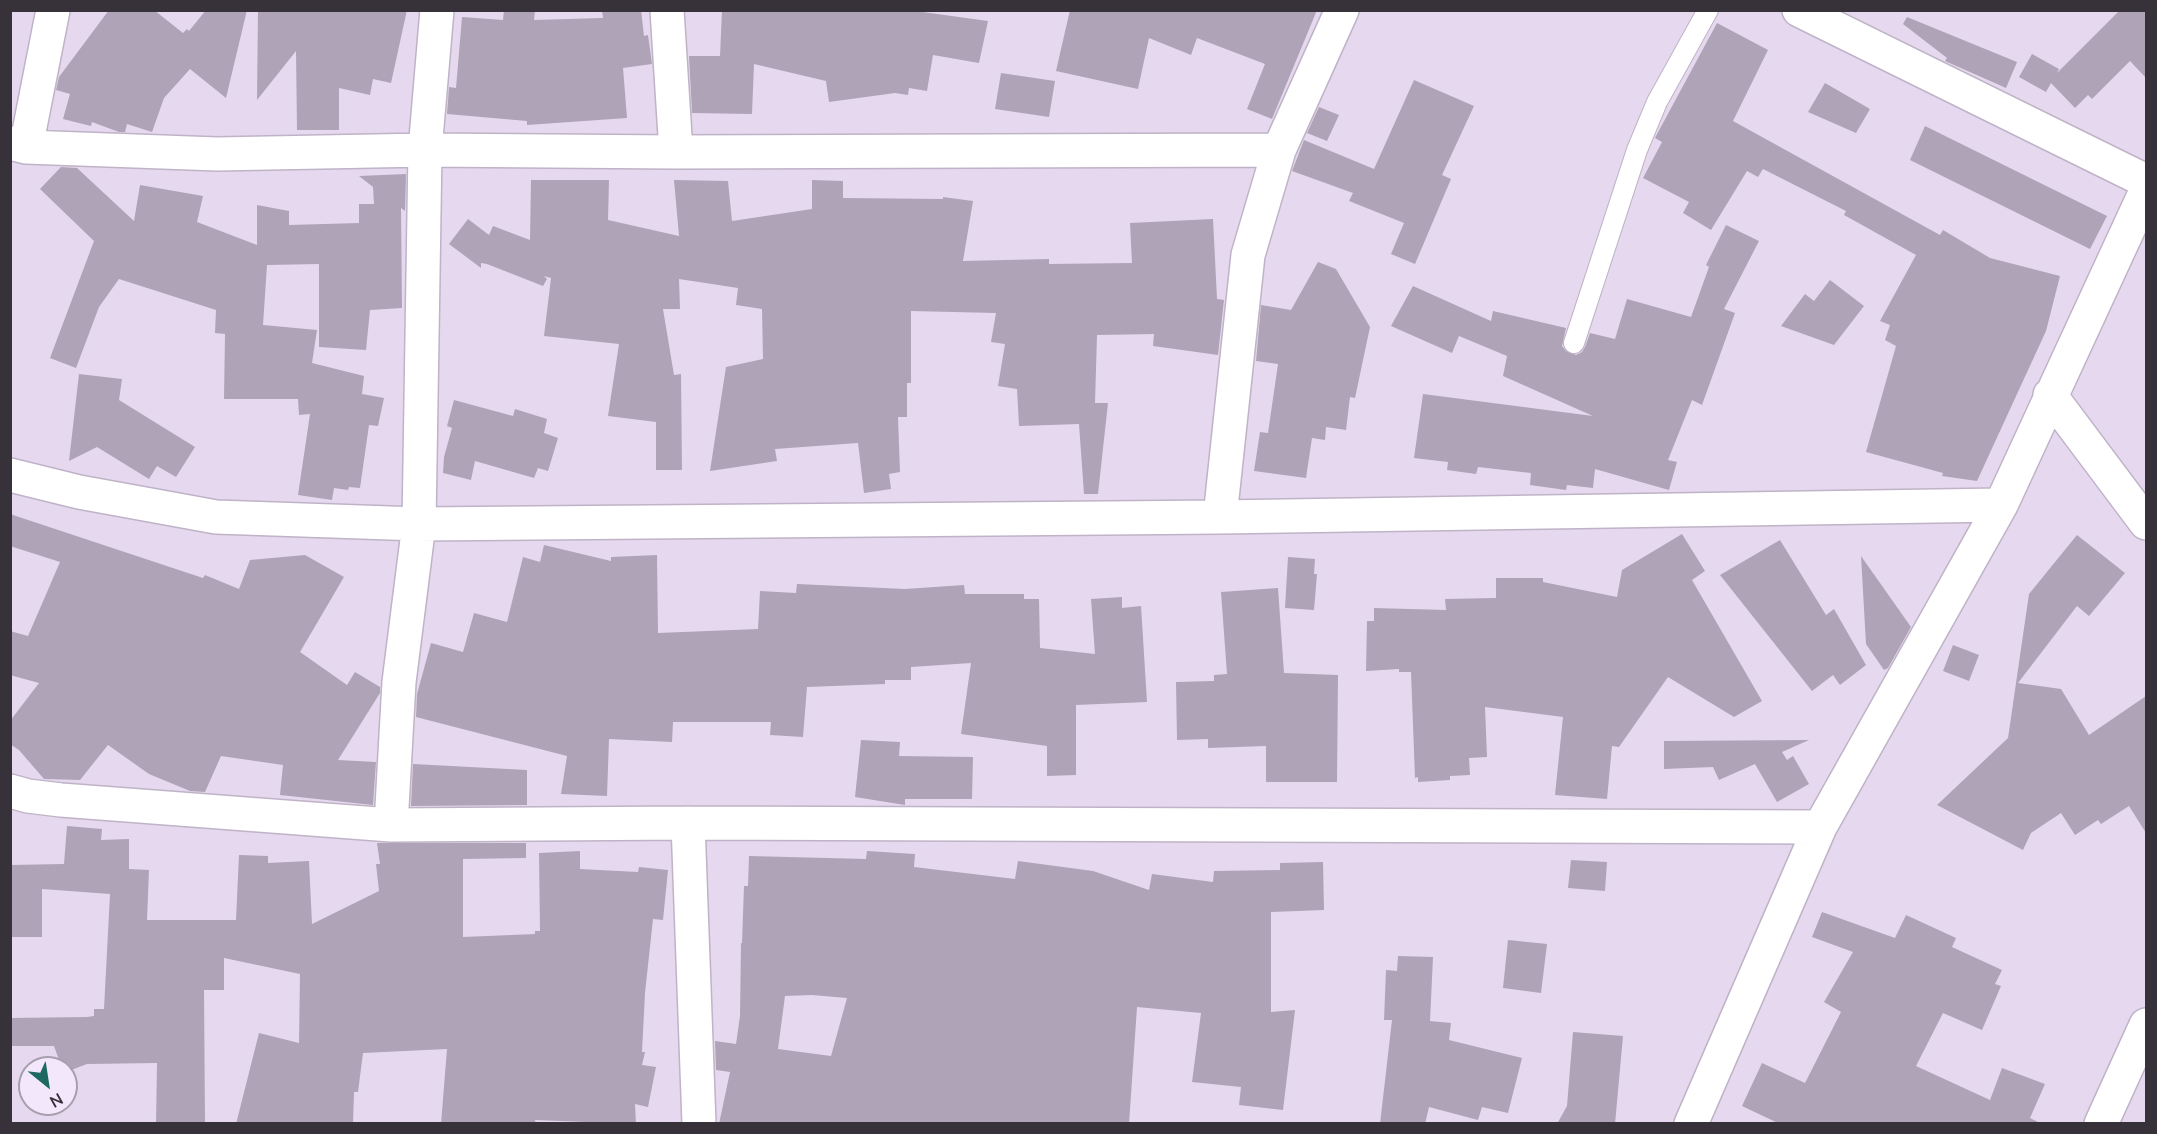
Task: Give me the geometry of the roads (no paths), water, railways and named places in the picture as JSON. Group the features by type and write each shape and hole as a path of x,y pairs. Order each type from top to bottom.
{"street":[{"path":"53,10 18,145 217,154 425,150 676,152 1279,150"},
{"path":"391,825 399,682 419,524 425,150 437,10"},
{"path":"667,10 676,152"},
{"path":"1220,517 1248,255 1279,150 1342,10"},
{"path":"1799,10 2146,182"},
{"path":"1691,1124 1820,827 2001,505 2146,191"},
{"path":"2050,395 2146,523"},
{"path":"10,475 79,492 216,517 419,524 1220,517 2001,505"},
{"path":"10,791 61,800 391,825 688,823 1820,827"},
{"path":"688,823 699,1124"},
{"path":"2101,1124 2146,1025"}],"lane":[{"path":"1574,343 1637,150 1657,102 1708,10"}]}
